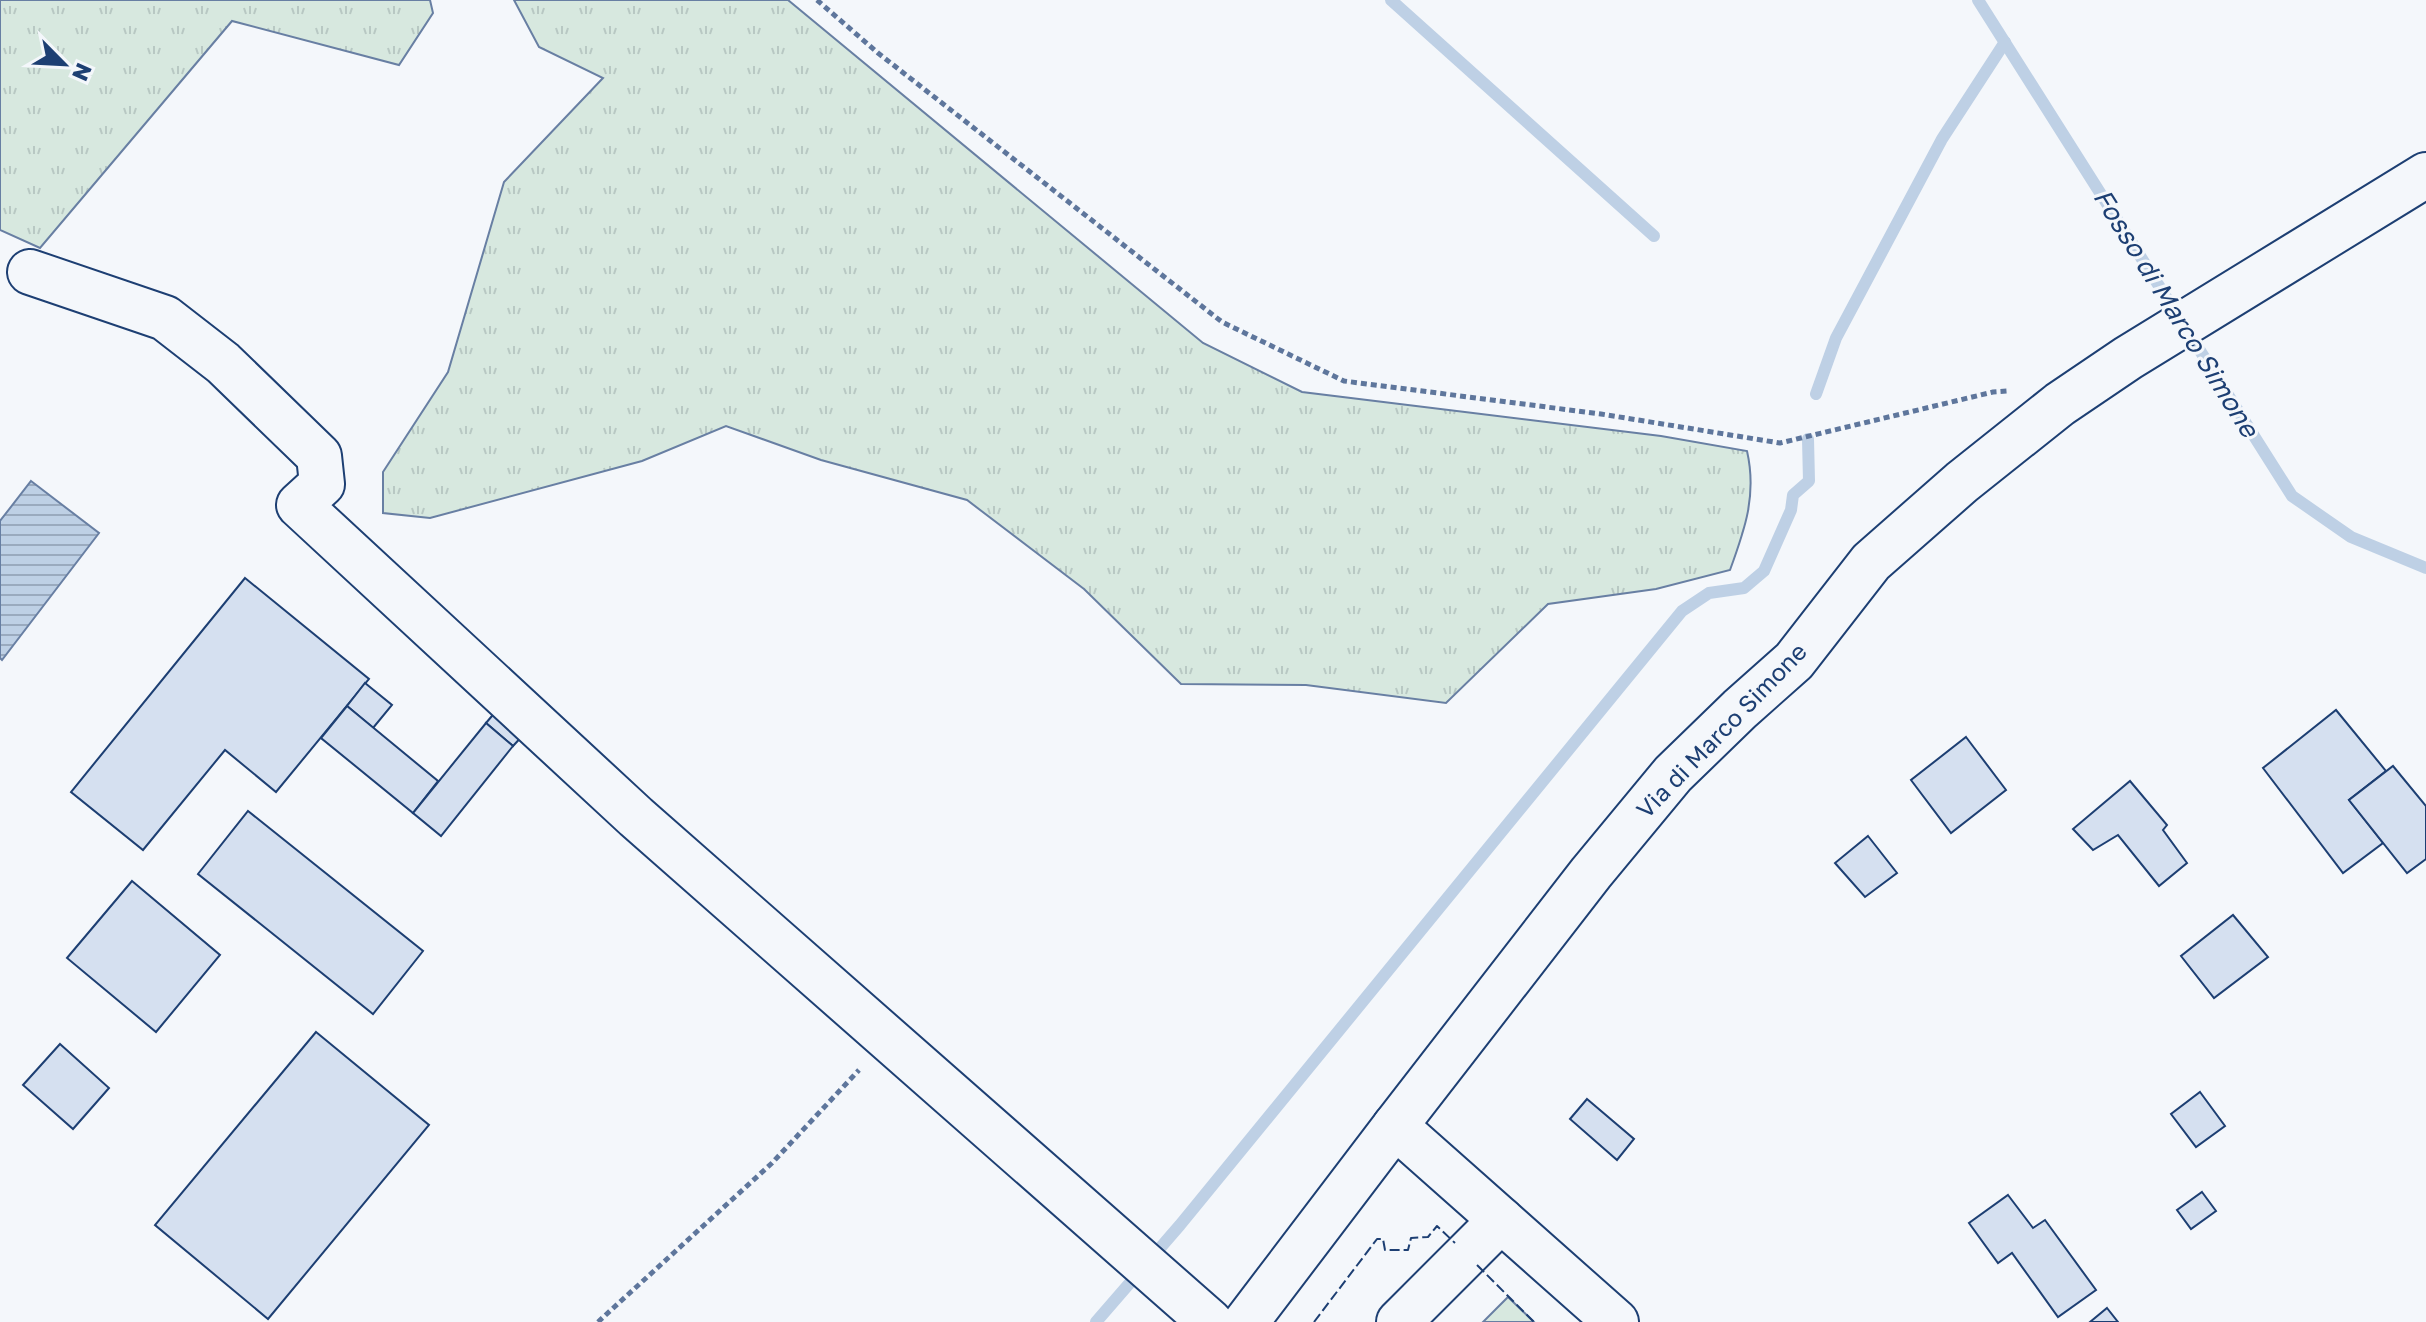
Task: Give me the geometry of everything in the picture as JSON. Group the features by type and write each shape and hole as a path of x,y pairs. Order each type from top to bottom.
{"street":[{"name":"Via di Marco Simone","path":"1246,1322 1591,873 1673,774 1794,661 1871,562 1962,482 2060,404 2128,358 2426,175"},
{"path":"30,272 165,318 223,363 319,456 322,484 299,505 636,817 1210,1322"},
{"path":"1395,1126 1616,1322"},
{"path":"1399,1322 1501,1220"}],"path":[{"path":"817,0 878,53 1222,322 1344,381 1601,414 1780,443 1993,392 2019,391"},
{"path":"598,1322 772,1163 889,1039"}],"green space":[{"path":"0,0 430,0 433,13 399,65 232,21 40,248 0,230"},
{"path":"514,0 788,0 1203,343 1302,392 1661,436 1747,451 1750,497 1745,526 1730,570 1656,589 1548,604 1446,703 1306,685 1181,684 1084,589 967,500 821,460 726,426 642,461 430,518 383,513 383,472 448,372 504,182 603,78 539,47"},
{"path":"1508,1297 1534,1322 1483,1322"}],"water":[{"path":"31,481 99,533 2,660 0,521"}],"building":[{"path":"245,578 369,679 276,792 225,750 143,850 71,792"},
{"path":"365,683 392,705 373,728 347,706"},
{"path":"347,706 438,781 413,813 321,738"},
{"path":"497,710 525,733 513,746 486,723"},
{"path":"2336,710 2386,771 2349,800 2383,843 2343,873 2263,768"},
{"path":"486,723 513,746 441,836 413,813"},
{"path":"1966,737 2006,790 1951,833 1911,780"},
{"path":"2393,766 2426,806 2426,859 2407,873 2349,800"},
{"path":"2130,781 2167,825 2163,830 2187,863 2159,886 2118,835 2093,850 2073,829"},
{"path":"248,811 423,951 373,1014 198,874"},
{"path":"1868,836 1897,873 1865,897 1835,863"},
{"path":"132,881 220,955 156,1032 67,958"},
{"path":"2233,915 2268,957 2214,998 2181,956"},
{"path":"316,1032 429,1125 268,1319 155,1225"},
{"path":"60,1044 109,1088 73,1129 23,1085"},
{"path":"2200,1092 2225,1126 2196,1147 2171,1114"},
{"path":"1587,1099 1634,1139 1617,1160 1570,1119"},
{"path":"2202,1192 2216,1211 2191,1229 2177,1210"},
{"path":"2008,1195 2033,1228 2045,1220 2096,1290 2058,1317 2012,1253 1998,1263 1969,1223"},
{"path":"2107,1308 2118,1322 2090,1322"}],"waterway":[{"path":"1391,0 1654,236"},
{"name":"Fosso di Marco Simone","path":"1978,0 2292,496 2351,537 2426,568"},
{"path":"1816,394 1836,338 1942,139 2005,42"},
{"path":"1096,1322 1180,1225 1682,611 1709,593 1744,588 1764,571 1791,510 1793,495 1809,481 1808,439"}],"fence":[{"path":"1314,1322 1377,1239 1383,1239 1385,1250 1408,1250 1411,1238 1428,1237 1437,1226 1455,1243"},
{"path":"1477,1265 1534,1322"}]}
